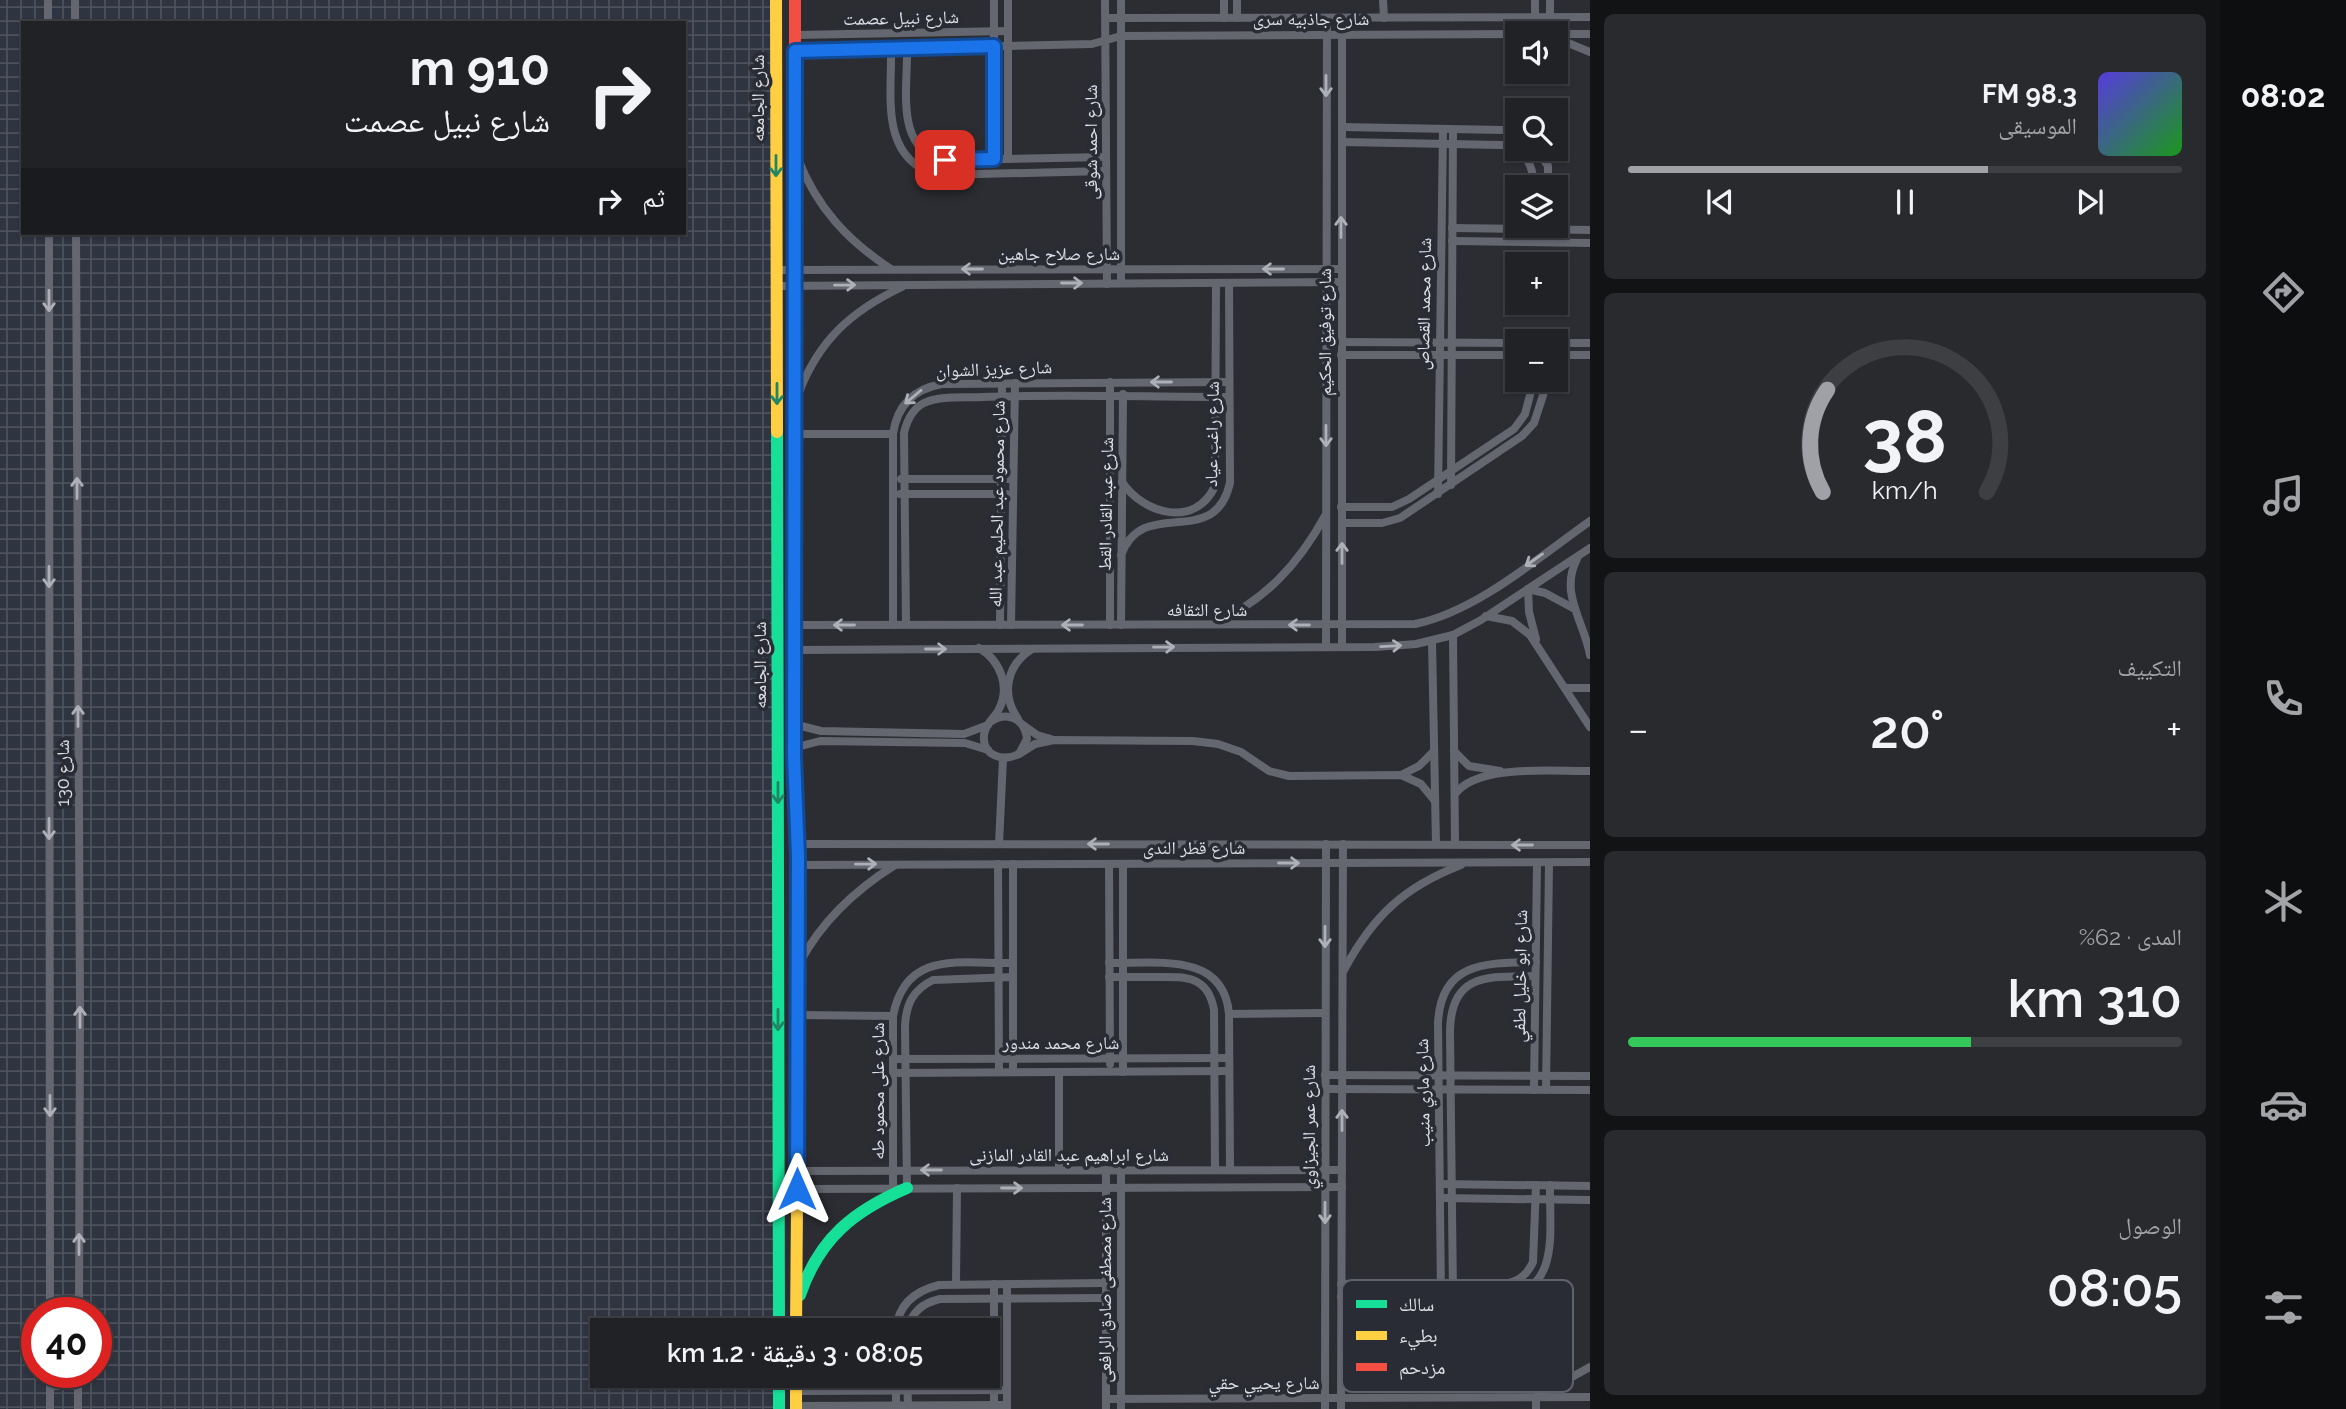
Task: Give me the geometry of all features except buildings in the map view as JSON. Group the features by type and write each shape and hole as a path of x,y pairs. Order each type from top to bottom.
{"street":[{"path":"48,0 48,21"},
{"path":"75,0 75,21"},
{"name":"شارع الجامعه","path":"776,0 779,1318"},
{"name":"شارع الجامعه","path":"795,0 794,756 798,844 796,1316"},
{"path":"994,0 994,159"},
{"path":"1008,0 1008,159"},
{"name":"شارع احمد شوقى","path":"1105,0 1107,284"},
{"name":"شارع احمد شوقى","path":"1121,0 1122,284"},
{"path":"1224,0 1224,18"},
{"path":"1237,0 1237,18"},
{"path":"1383,0 1384,18"},
{"path":"1535,0 1535,17"},
{"path":"1550,0 1550,17"},
{"name":"شارع جاذبيه سرى","path":"1106,18 1590,17"},
{"name":"شارع توفيق الحكيم","path":"1326,18 1326,645"},
{"name":"شارع توفيق الحكيم","path":"1342,18 1342,645"},
{"path":"1438,18 1438,34"},
{"name":"شارع نبيل عصمت","path":"795,36 1008,31"},
{"name":"شارع جاذبيه سرى","path":"1008,46 1092,44 1121,36 1505,34"},
{"path":"1568,35 1590,34"},
{"path":"1568,42 1590,52"},
{"name":"شارع نبيل عصمت","path":"795,51 1008,46"},
{"path":"891,49 892,126 906,158 915,166 937,175 1107,171"},
{"path":"907,49 909,131 926,154 945,160 1106,157"},
{"path":"1342,127 1505,130"},
{"name":"شارع محمد القصاص","path":"1438,494 1443,129"},
{"name":"شارع محمد القصاص","path":"1451,485 1453,130"},
{"path":"1342,142 1502,145 1521,153 1534,170 1534,175"},
{"path":"795,153 806,181 822,208 842,232 865,252 891,269"},
{"path":"1452,228 1505,228"},
{"path":"1568,229 1590,230"},
{"name":"شارع 130","path":"49,235 50,1297"},
{"name":"شارع 130","path":"76,235 79,1297"},
{"path":"1555,238 1557,243"},
{"path":"1452,241 1590,243"},
{"name":"شارع صلاح جاهين","path":"776,270 1341,269"},
{"name":"شارع صلاح جاهين","path":"776,285 1341,282"},
{"name":"شارع راغب عياد","path":"1122,482 1139,502 1162,512 1188,510 1210,496 1216,476 1216,283"},
{"name":"شارع راغب عياد","path":"1121,555 1133,534 1143,527 1208,517 1219,509 1227,497 1230,484 1229,283"},
{"path":"796,401 807,370 826,342 849,318 867,305 907,285"},
{"path":"1342,342 1505,342"},
{"path":"1568,343 1590,343"},
{"path":"1341,355 1505,355"},
{"path":"1568,355 1590,355"},
{"name":"شارع عزيز الشوان","path":"894,625 893,434 900,410 918,391 942,384 1229,382"},
{"name":"شارع محمود عبد الحليم عبد الله","path":"1000,625 1002,383"},
{"name":"شارع محمود عبد الحليم عبد الله","path":"1011,625 1015,383"},
{"name":"شارع عبد القادر القط","path":"1110,383 1110,625"},
{"name":"شارع عبد القادر القط","path":"1121,625 1123,383"},
{"path":"1341,508 1392,507 1409,499 1519,423 1525,414 1531,392"},
{"path":"1342,523 1391,521 1409,514 1529,430 1544,392"},
{"name":"شارع عزيز الشوان","path":"906,624 904,433 907,420 914,410 925,402 1002,396 1230,397"},
{"path":"796,434 893,434"},
{"path":"893,480 1013,479"},
{"path":"893,494 1013,494"},
{"path":"1210,626 1258,599 1279,581 1297,561 1326,513"},
{"name":"شارع الثقافه","path":"795,625 1415,624 1456,612 1590,521"},
{"name":"شارع الثقافه","path":"794,650 1395,646 1453,635 1590,548"},
{"path":"1578,556 1569,583 1573,608 1587,631 1590,655"},
{"path":"1538,645 1530,619 1528,589 1545,593 1573,608"},
{"path":"1486,616 1506,619 1526,630 1590,727"},
{"path":"1453,635 1455,845"},
{"path":"1432,641 1436,844"},
{"path":"979,648 995,662 1003,682 1001,703 984,738 988,750"},
{"path":"1019,754 1027,739 1026,731 1009,701 1009,678 1020,658 1034,648"},
{"path":"1565,688 1590,688"},
{"path":"794,719 801,726 821,731 964,734 1005,716 1021,722 1037,735 1054,740"},
{"path":"778,756 794,756 801,746 820,741 965,743 988,750 1003,759 1019,754 1035,744 1054,740 1205,742 1229,747 1269,771 1289,776 1401,775 1421,784 1435,801"},
{"path":"1401,775 1419,766 1434,751"},
{"path":"1454,751 1469,765 1509,772 1590,771"},
{"path":"999,844 1003,759"},
{"path":"1455,794 1460,787 1475,779 1509,772"},
{"name":"شارع قطر الندى","path":"798,844 1590,845"},
{"name":"شارع عمر الجيزاوي","path":"1325,1409 1326,844"},
{"name":"شارع عمر الجيزاوي","path":"1341,1409 1343,844"},
{"path":"1109,863 1110,1072"},
{"path":"1123,863 1123,1072"},
{"path":"1342,972 1357,946 1384,911 1434,875 1466,863"},
{"name":"شارع ابو خليل لطفي","path":"1534,1090 1537,863"},
{"name":"شارع ابو خليل لطفي","path":"1546,1090 1549,863"},
{"name":"شارع قطر الندى","path":"798,865 1590,863"},
{"path":"797,975 800,962 835,913 870,881 896,864"},
{"path":"998,864 999,1072"},
{"path":"1013,864 1013,1072"},
{"name":"شارع ماري منيب","path":"1440,1280 1438,1009 1441,998 1462,972 1483,964 1536,962"},
{"name":"شارع على محمود طه","path":"893,1188 893,1016 900,992 907,981 918,972 942,964 1013,963"},
{"path":"1110,963 1187,965 1205,972 1220,985 1229,1014 1230,1170"},
{"name":"شارع ماري منيب","path":"1453,1280 1450,1019 1455,999 1461,991 1479,979 1535,976"},
{"name":"شارع على محمود طه","path":"906,1188 908,1003 923,985 945,979 1013,977"},
{"path":"1110,977 1181,977 1200,983 1212,1000 1215,1170"},
{"path":"1229,1014 1325,1013"},
{"path":"797,1015 893,1016"},
{"name":"شارع محمد مندور","path":"893,1059 1229,1058"},
{"name":"شارع محمد مندور","path":"893,1073 1229,1071"},
{"path":"1059,1072 1059,1170"},
{"path":"1325,1075 1590,1076"},
{"path":"1325,1089 1590,1090"},
{"name":"شارع مصطفى صادق الرافعى","path":"1106,1170 1106,1409"},
{"name":"شارع مصطفى صادق الرافعى","path":"1121,1170 1121,1409"},
{"name":"شارع ابراهيم عبد القادر المازنى","path":"797,1171 1342,1170"},
{"path":"1440,1184 1590,1185"},
{"path":"1515,1280 1528,1271 1535,1251 1536,1185"},
{"path":"1539,1280 1548,1261 1550,1185"},
{"name":"شارع ابراهيم عبد القادر المازنى","path":"797,1189 1342,1187"},
{"path":"796,1316 806,1277 832,1235 856,1213 906,1188"},
{"path":"957,1188 957,1284"},
{"path":"1440,1198 1590,1200"},
{"path":"1007,1283 1007,1298 1007,1390 1007,1407 796,1407 796,1391 1007,1390"},
{"path":"899,1318 900,1312 916,1293 939,1285 1106,1283"},
{"path":"994,1284 994,1407"},
{"path":"912,1318 915,1311 931,1301 956,1298 1106,1298"},
{"path":"1573,1376 1590,1367"},
{"path":"50,1388 50,1409"},
{"path":"78,1388 78,1409"},
{"path":"779,1388 779,1409"},
{"path":"896,1389 896,1405"},
{"path":"908,1389 908,1405"},
{"path":"1536,1409 1536,1397 1545,1392"},
{"path":"1549,1397 1549,1409"},
{"name":"شارع يحيي حقي","path":"1106,1399 1590,1397"}],"shaded area":[{"path":"0,0 779,0 781,1318 590,1318 590,1388 781,1388 781,1409 0,1409"}],"traffic: fast":[{"path":"795,268 797,1206"},
{"path":"777,432 779,1318"},
{"path":"800,1295 817,1258 840,1229 870,1207 907,1188"},
{"path":"779,1388 779,1409"}],"traffic: slow":[{"path":"776,0 777,432"},
{"path":"796,1318 797,1206"},
{"path":"796,1388 796,1409"}],"traffic: jam":[{"path":"795,0 795,268"}],"route":[{"path":"797,1189 798,856 794,756 795,51 994,46 994,159 945,160"}]}
